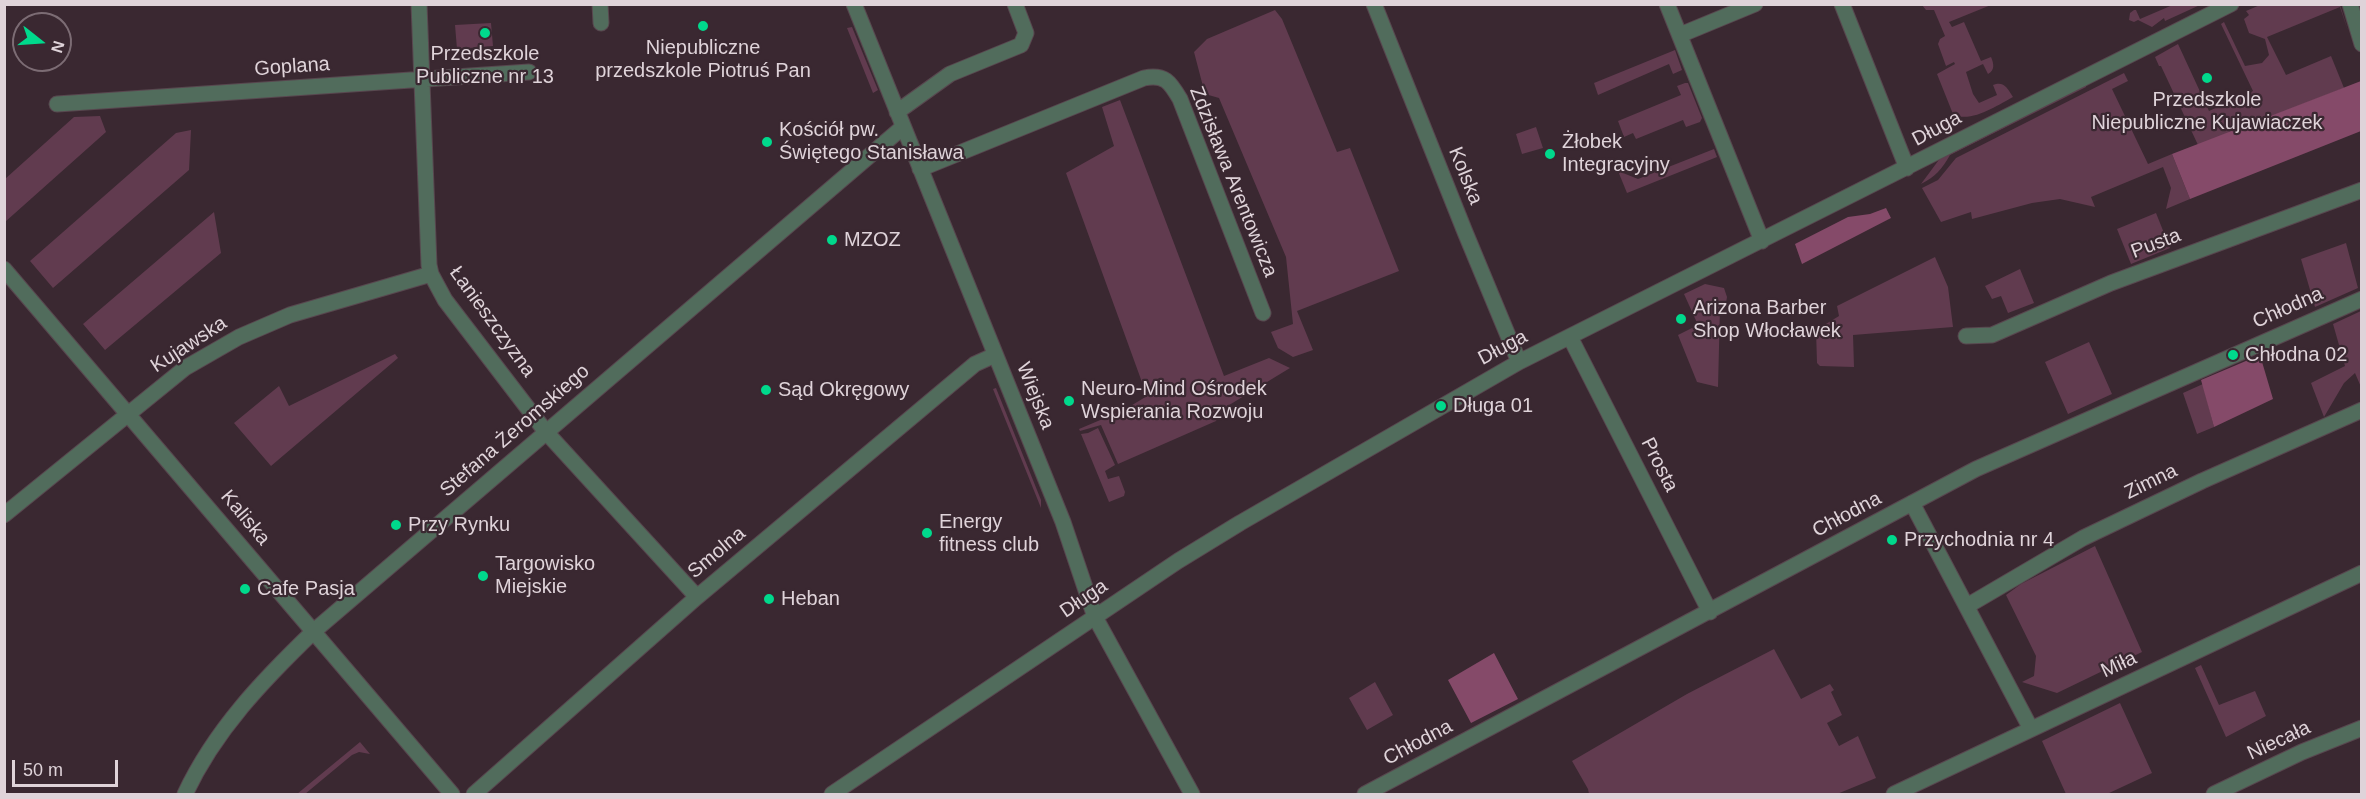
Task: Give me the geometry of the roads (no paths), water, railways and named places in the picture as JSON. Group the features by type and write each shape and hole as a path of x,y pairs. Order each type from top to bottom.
{"street":[{"name":"Łanieszczyzna","path":"419,4 431,274 445,300 546,432 697,597"},
{"path":"600,4 601,23"},
{"name":"Wiejska","path":"854,4 1069,538 1095,617 1191,795"},
{"name":"Stefana Żeromskiego","path":"185,795 208,749 233,715 314,631 546,432 950,74 1020,45 1026,33 1015,4"},
{"name":"Kolska","path":"1374,4 1519,362"},
{"path":"1667,4 1762,241"},
{"path":"1680,35 1755,4"},
{"path":"1842,4 1907,168"},
{"name":"Długa","path":"832,795 1178,561 1240,522 1519,362 2231,4"},
{"path":"2350,4 2361,44"},
{"name":"Goplana","path":"57,104 529,72"},
{"name":"Zdzisława Arentowicza","path":"920,169 1144,78 1155,76 1162,78 1172,85 1180,99 1263,313"},
{"name":"Pusta","path":"1966,336 1992,335 2111,284 2361,190"},
{"name":"Kaliska","path":"4,269 452,795"},
{"name":"Kujawska","path":"4,515 188,366 268,323 431,274"},
{"name":"Chłodna","path":"1365,795 1976,469 2361,298"},
{"name":"Prosta","path":"1570,337 1710,612"},
{"name":"Smolna","path":"474,795 697,597 975,364 995,355"},
{"name":"Zimna","path":"1966,606 2083,538 2202,481 2361,410"},
{"path":"1912,503 2031,729"},
{"name":"Miła","path":"1894,795 2361,573"},
{"name":"Niecała","path":"2214,795 2302,752 2361,728"}],"place":[{"name":"Niepubliczne przedszkole Piotruś Pan","path":"703,26"},
{"name":"Przedszkole Publiczne nr 13","path":"485,33"},
{"name":"Przedszkole Niepubliczne Kujawiaczek","path":"2207,78"},
{"name":"Kościół pw. Świętego Stanisława","path":"767,142"},
{"name":"Żłobek Integracyjny","path":"1550,154"},
{"name":"MZOZ","path":"832,240"},
{"name":"Arizona Barber Shop Włocławek","path":"1681,319"},
{"name":"Chłodna 02","path":"2233,355"},
{"name":"Sąd Okręgowy","path":"766,390"},
{"name":"Neuro-Mind Ośrodek Wspierania Rozwoju","path":"1069,401"},
{"name":"Długa 01","path":"1441,406"},
{"name":"Przy Rynku","path":"396,525"},
{"name":"Energy fitness club","path":"927,533"},
{"name":"Przychodnia nr 4","path":"1892,540"},
{"name":"Targowisko Miejskie","path":"483,576"},
{"name":"Cafe Pasja","path":"245,589"},
{"name":"Heban","path":"769,599"}]}
